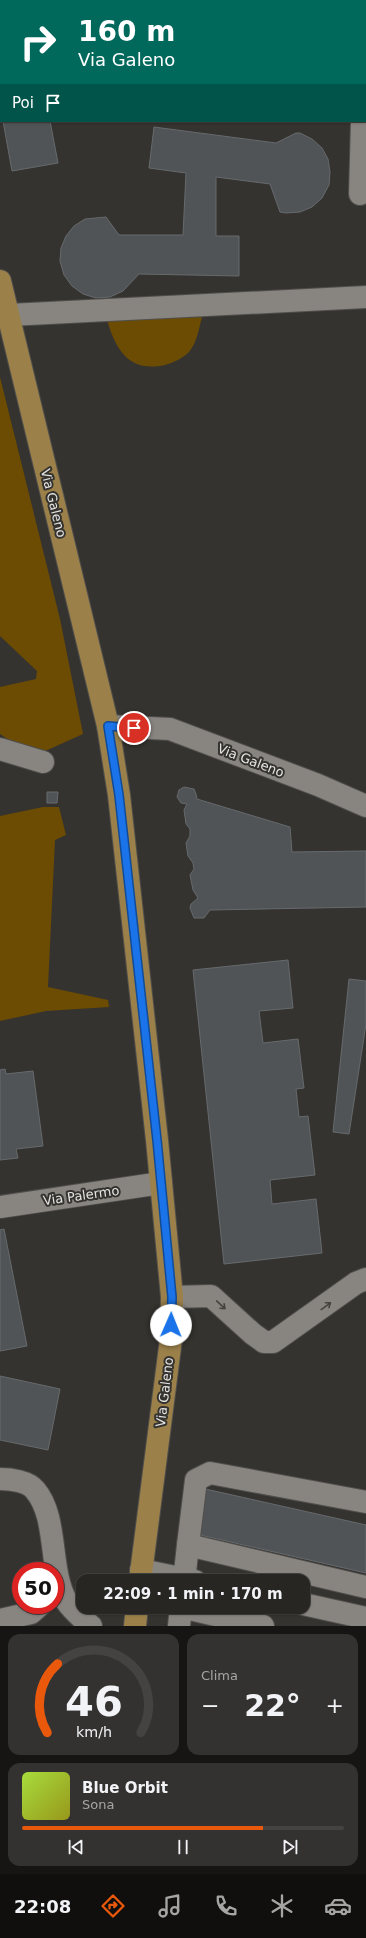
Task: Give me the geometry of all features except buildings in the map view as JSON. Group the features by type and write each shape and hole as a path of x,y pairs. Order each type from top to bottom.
{"main road":[{"name":"Via Galeno","path":"0,281 108,726 119,795 172,1297 171,1339 141,1574"},
{"path":"135,1626 136,1614"}],"street":[{"path":"360,194 362,122"},
{"path":"9,315 366,297"},
{"name":"Via Galeno","path":"108,726 170,729 318,785 366,806"},
{"path":"2,754 43,762"},
{"name":"Via Palermo","path":"0,1207 161,1183"},
{"path":"172,1297 211,1296 253,1334 264,1342 274,1342 356,1283 366,1279"},
{"path":"188,1574 188,1545 196,1480 210,1473 366,1502"},
{"path":"9,1480 28,1501 34,1523 40,1562"},
{"path":"9,1480 34,1489 43,1504 50,1525 61,1586 67,1601 91,1626"},
{"path":"188,1545 366,1587"},
{"path":"310,1606 366,1618"},
{"path":"0,1620 27,1614"},
{"path":"179,1626 180,1614"},
{"path":"211,1614 263,1626"}],"shaded area":[{"path":"202,317 196,340 189,352 171,363 153,367 142,366 126,357 115,341 107,320"},
{"path":"0,377 60,619 83,734 43,752 18,746 0,734 0,687 36,679 37,671 0,636"},
{"path":"43,807 59,807 66,835 55,840 48,987 108,1000 109,1007 46,1011 0,1021 0,816"}],"route":[{"path":"134,728 108,726 119,795 157,1140 172,1297 171,1325"}]}
